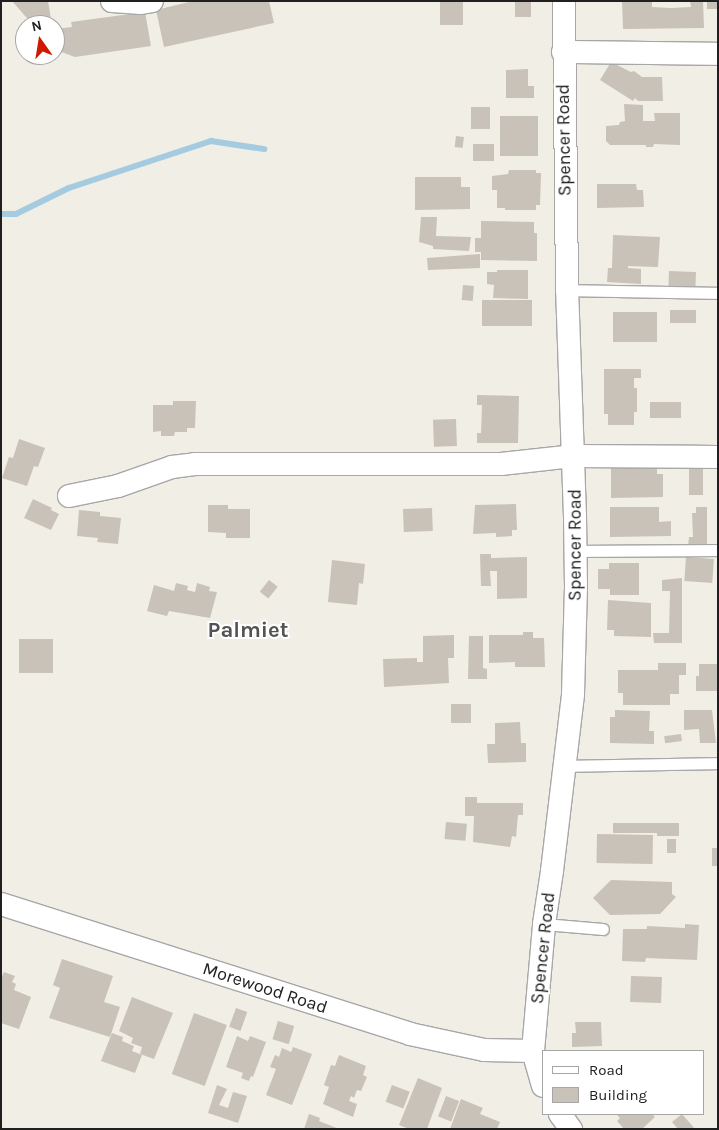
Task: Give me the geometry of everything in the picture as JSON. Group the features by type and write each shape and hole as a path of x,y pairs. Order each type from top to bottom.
{"street":[{"path":"112,1 141,3 152,1"},
{"name":"Spencer Road","path":"542,1082 533,1051 544,924 573,694 575,552 567,290 563,52 564,1"},
{"path":"563,52 718,54"},
{"path":"69,496 118,486 172,467 195,464 501,464 573,456 718,457"},
{"name":"Morewood Road","path":"1,904 410,1034 484,1050 533,1051"},
{"path":"561,1115 571,1129"}],"lane":[{"path":"567,290 718,293"},
{"path":"575,552 718,550"},
{"path":"565,766 718,763"},
{"path":"544,924 603,929"}],"building":[{"path":"12,1 48,1 50,15 24,15"},
{"path":"193,1 269,1 274,23 164,47 156,10"},
{"path":"440,1 463,1 463,25 440,25"},
{"path":"515,1 531,1 531,17 515,17"},
{"path":"622,1 652,1 652,7 671,8 691,7 690,1 703,1 704,28 623,29"},
{"path":"707,1 718,1 718,9 707,9"},
{"path":"145,12 151,46 75,57 65,53 65,28 72,27 71,22"},
{"path":"611,62 631,72 634,71 642,77 662,77 663,101 638,101 635,98 633,101 600,80"},
{"path":"528,69 528,86 534,86 534,98 506,98 506,70"},
{"path":"624,104 643,105 643,121 655,121 654,113 680,113 680,145 654,144 653,147 646,147 646,145 610,145 606,141 606,126 619,125 620,122 625,121"},
{"path":"471,107 490,107 490,129 471,129"},
{"path":"500,116 538,116 538,156 500,156"},
{"path":"456,136 464,137 463,148 455,147"},
{"path":"473,144 494,144 494,161 473,161"},
{"path":"509,170 536,170 536,173 541,173 540,205 536,205 536,210 505,210 505,208 497,208 497,190 492,190 492,176 508,174"},
{"path":"415,177 461,177 461,187 470,187 470,209 415,210"},
{"path":"597,184 636,184 637,190 643,190 644,207 597,208"},
{"path":"421,217 437,217 436,236 471,237 469,251 433,249 433,246 419,242"},
{"path":"481,221 534,222 534,233 537,233 537,261 481,260 481,252 475,252 475,238 481,238"},
{"path":"613,235 660,237 658,267 628,266 628,268 641,269 641,284 607,282 608,268 612,268"},
{"path":"480,254 480,268 428,270 427,258"},
{"path":"497,270 528,270 528,299 493,298 494,285 487,284 487,272 497,272"},
{"path":"669,271 696,272 695,287 668,286"},
{"path":"463,285 474,286 473,301 462,300"},
{"path":"482,300 532,300 532,326 482,326"},
{"path":"670,310 696,310 696,323 670,323"},
{"path":"613,312 657,312 657,342 613,342"},
{"path":"604,369 641,369 641,378 634,378 634,388 637,388 637,412 634,412 634,425 608,425 608,414 604,414"},
{"path":"477,395 519,396 518,443 477,443 477,433 481,433 482,405 477,405"},
{"path":"173,401 196,401 195,428 187,428 187,432 175,432 174,436 161,436 161,431 153,432 153,405 173,405"},
{"path":"650,402 681,402 681,418 650,418"},
{"path":"456,419 457,446 434,447 433,420"},
{"path":"19,439 45,448 38,467 34,466 27,486 2,478 9,457 13,458"},
{"path":"657,464 657,474 663,474 663,497 611,498 611,465"},
{"path":"689,468 703,468 703,495 689,495"},
{"path":"33,499 52,508 51,510 59,514 51,530 24,518"},
{"path":"516,504 517,530 512,530 512,536 496,537 496,533 473,534 475,505"},
{"path":"208,505 228,505 228,509 250,509 250,538 226,538 226,533 208,532"},
{"path":"610,507 659,507 659,522 671,521 671,536 610,537"},
{"path":"696,507 707,507 707,546 688,546 689,537 693,537 692,513 696,513"},
{"path":"432,508 433,531 404,532 403,509"},
{"path":"79,510 100,512 100,516 121,518 118,544 97,542 98,538 77,536"},
{"path":"480,554 491,554 491,558 527,557 527,598 497,599 497,571 490,571 491,586 481,586"},
{"path":"686,557 714,559 712,583 684,581"},
{"path":"332,560 365,564 363,584 359,583 357,605 328,602"},
{"path":"609,563 639,563 639,595 610,595 610,589 598,589 598,569 609,569"},
{"path":"682,578 682,643 654,643 653,633 669,633 670,591 662,591 662,580"},
{"path":"269,580 278,587 268,599 260,592"},
{"path":"176,583 188,586 187,590 195,592 197,583 210,587 209,591 217,592 210,618 169,611 167,616 147,611 154,585 174,591"},
{"path":"608,600 651,603 651,637 614,636 614,630 607,630"},
{"path":"523,632 533,632 533,638 544,638 545,667 515,667 515,662 489,663 489,635 523,635"},
{"path":"454,635 454,658 448,658 449,683 384,687 383,659 417,658 417,662 423,662 423,636"},
{"path":"469,636 483,636 483,668 487,669 487,679 468,679"},
{"path":"19,639 53,639 53,673 19,673"},
{"path":"658,663 686,663 686,675 679,675 679,694 670,694 670,705 623,705 623,693 618,693 618,670 658,670"},
{"path":"699,664 718,664 718,691 696,691 696,676 699,676"},
{"path":"451,704 471,704 471,723 451,723"},
{"path":"615,710 650,711 649,731 654,731 654,744 610,743 610,717 615,717"},
{"path":"684,710 712,710 716,743 700,743 699,729 684,730"},
{"path":"520,722 521,743 526,743 526,762 488,763 487,744 495,744 495,723"},
{"path":"681,734 682,741 665,743 664,736"},
{"path":"465,797 477,797 477,803 523,803 523,815 518,815 516,837 512,836 510,847 473,842 474,816 465,816"},
{"path":"446,822 467,824 465,841 445,839"},
{"path":"613,823 679,823 679,836 657,836 657,833 613,833"},
{"path":"597,834 653,835 652,864 596,863"},
{"path":"667,839 676,839 676,853 667,853"},
{"path":"712,848 718,848 718,866 712,866"},
{"path":"611,880 672,882 672,894 676,897 660,914 610,915 593,898"},
{"path":"685,924 699,925 697,960 646,958 645,962 622,961 623,929 647,929 647,926 685,928"},
{"path":"62,959 113,976 104,1002 120,1007 110,1037 49,1018 60,988 53,985"},
{"path":"4,972 15,976 12,982 16,984 14,990 31,997 19,1029 1,1023 1,978"},
{"path":"631,976 662,977 661,1003 630,1002"},
{"path":"132,997 173,1013 154,1059 140,1054 142,1047 131,1043 133,1038 119,1031"},
{"path":"236,1008 247,1012 240,1031 229,1027"},
{"path":"194,1013 227,1025 205,1086 172,1074"},
{"path":"278,1021 294,1026 289,1044 272,1039"},
{"path":"575,1022 601,1022 602,1046 572,1047 572,1033 576,1033"},
{"path":"112,1033 123,1037 122,1041 134,1046 132,1051 142,1055 135,1073 101,1061"},
{"path":"237,1036 248,1041 250,1036 266,1042 253,1077 251,1076 249,1081 241,1078 243,1073 226,1067"},
{"path":"293,1047 312,1054 292,1105 266,1095 276,1069 270,1067 275,1055 279,1057 282,1048 291,1052"},
{"path":"339,1055 366,1066 363,1075 367,1077 361,1091 357,1090 354,1098 351,1096 349,1101 357,1104 353,1117 323,1104 329,1087 324,1085 331,1065 335,1066"},
{"path":"418,1078 442,1088 427,1129 409,1129 399,1125"},
{"path":"217,1085 227,1089 219,1105 228,1108 233,1092 247,1096 238,1123 208,1113"},
{"path":"392,1085 410,1092 403,1109 386,1102"},
{"path":"446,1096 459,1101 451,1122 438,1117"},
{"path":"461,1099 483,1108 480,1114 500,1122 497,1129 450,1129"},
{"path":"309,1114 320,1118 319,1121 339,1129 304,1129"},
{"path":"617,1115 653,1115 655,1117 642,1129 624,1129 617,1121 620,1118"},
{"path":"683,1115 695,1129 678,1129 672,1122"}],"waterway":[{"path":"1,214 16,214 69,188 211,141 264,149"}],"district":[{"name":"Palmiet","path":"248,631"}]}
